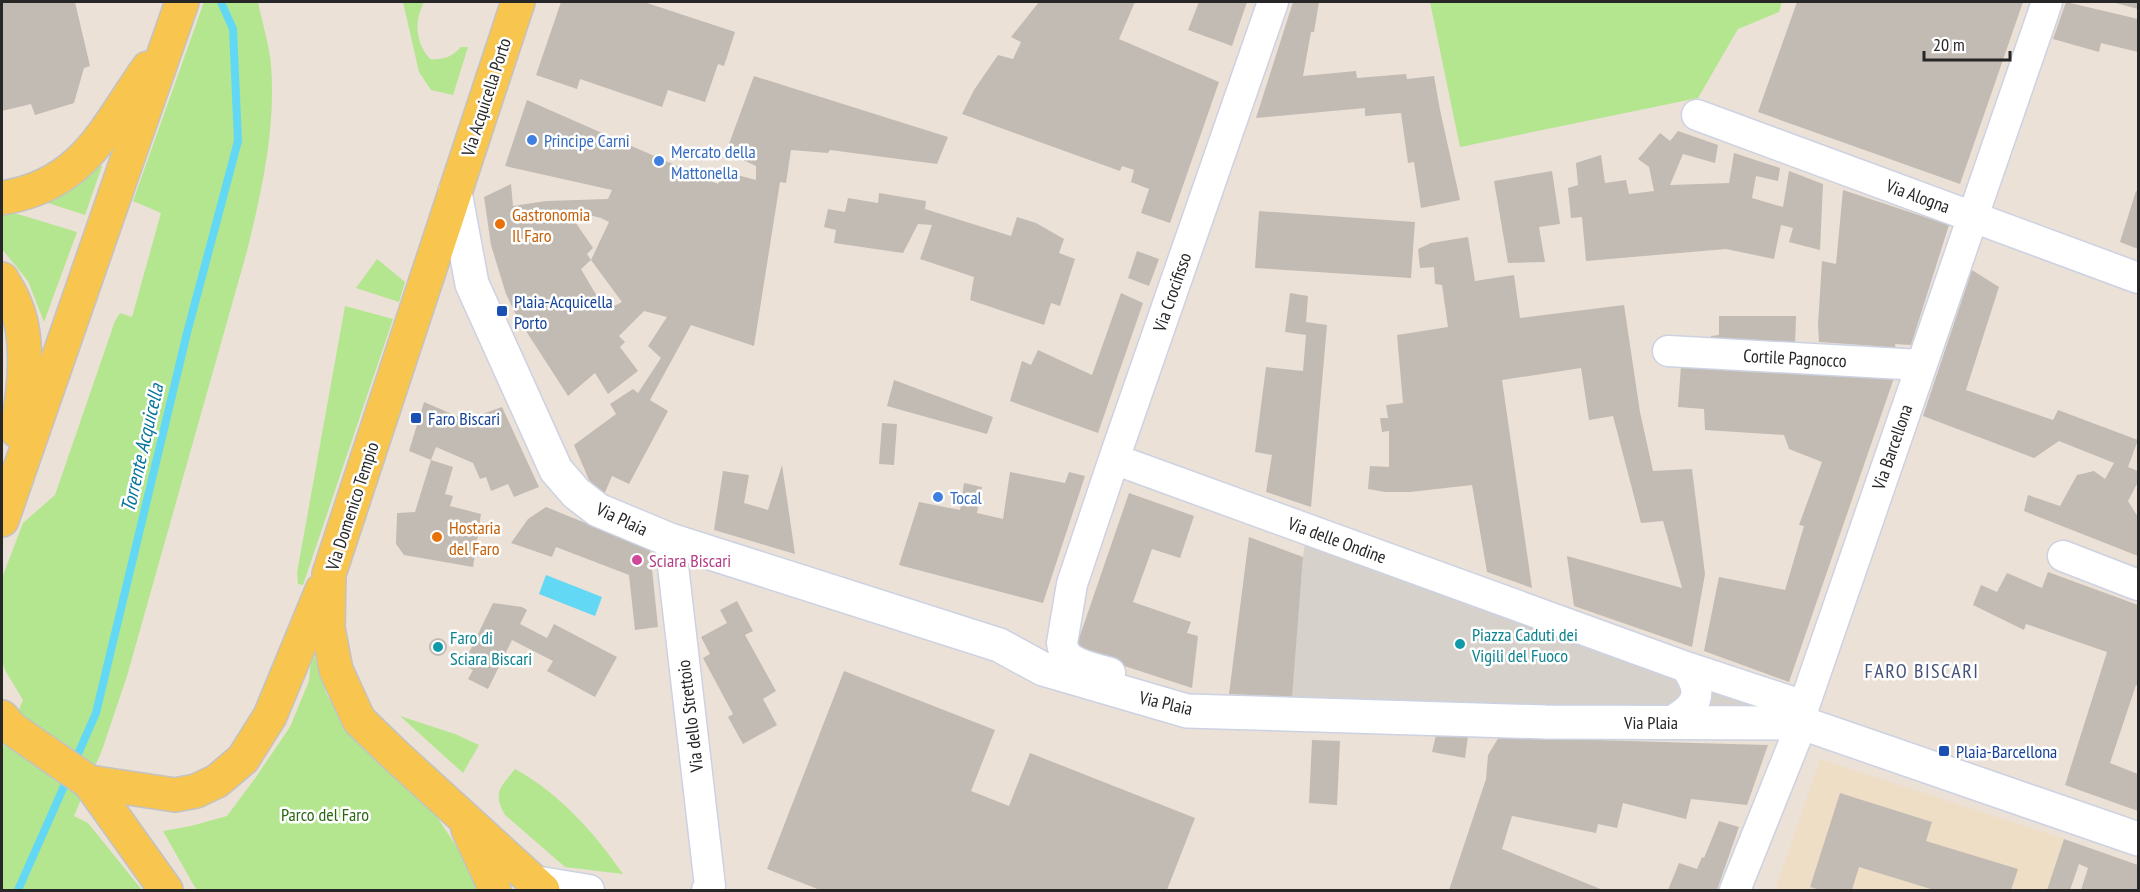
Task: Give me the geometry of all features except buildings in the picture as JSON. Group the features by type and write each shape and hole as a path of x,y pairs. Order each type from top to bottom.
{"main road":[{"name":"Via Acquicella Porto","path":"454,192 518,2"},
{"path":"2,198 43,186 72,169 94,148 118,111 174,11"},
{"path":"2,520 174,11"},
{"name":"Via Domenico Tempio","path":"454,192 329,574 328,628 334,659 347,696 359,720 539,886"},
{"path":"2,279 16,305 23,335 24,370 23,401 2,509"},
{"path":"89,782 175,795 196,791 217,781 243,759 270,716 329,574"},
{"path":"6,722 89,782 166,891"},
{"path":"462,815 492,880 494,891"}],"street":[{"name":"Via Crocifisso","path":"1072,584 1273,2"},
{"name":"Via Barcellona","path":"1735,891 1803,715 2047,2"},
{"name":"Via Alogna","path":"1697,115 2139,278"},
{"name":"Via Plaia","path":"454,192 472,284 556,470 576,493 598,510 670,540 999,645 1043,669 1187,711 1546,722 1670,722 1803,715 2139,839"},
{"name":"Cortile Pagnocco","path":"1668,351 1921,365"},
{"name":"Via delle Ondine","path":"1114,459 1686,667 1803,715"},
{"name":"Via dello Strettoio","path":"670,540 710,886 707,891"},
{"path":"2063,556 2139,585"},
{"path":"999,645 1031,647 1039,644 1072,584"},
{"path":"1072,584 1062,652 1068,659 1132,681 1151,701"},
{"path":"1670,722 1685,713 1693,704 1697,693 1695,681 1686,667"},
{"path":"539,886 589,891"}],"shaded area":[{"name":"Piazza Caduti dei Vigili del Fuoco","path":"1307,530 1804,706 1290,713"},
{"path":"1820,759 2064,839 2047,890 1775,890"}],"green space":[{"path":"204,2 258,2 271,65 270,135 263,182 247,251 127,676 102,750 74,816 88,823 142,890 2,890 2,750 23,700 2,661 2,578 23,523 55,495 115,321 120,313 132,317 161,213 133,201"},
{"path":"403,2 424,2 419,17 418,31 421,46 430,59 447,57 461,47 468,47 453,95 431,90 419,72"},
{"path":"1430,2 1782,2 1779,12 1738,29 1698,98 1460,147"},
{"path":"98,165 102,166 85,215 45,202 86,177"},
{"path":"2,212 11,212 77,232 44,322 28,281 2,249"},
{"path":"377,259 405,282 399,302 356,288"},
{"path":"345,306 393,319 303,585 298,584 297,573"},
{"name":"Parco del Faro","path":"312,648 326,693 343,723 433,811 464,858 478,890 197,890 163,831 227,816 290,727 309,681"},
{"path":"400,716 455,734 479,745 463,773"},
{"path":"515,769 547,790 575,815 623,874 565,867 505,815 499,801 500,790"}],"water":[{"path":"546,575 602,597 595,616 539,594"}],"waterway":[{"name":"Torrente Acquicella","path":"74,763 96,713 187,333 238,141 233,29 221,2"},
{"name":"Torrente Acquicella","path":"18,890 69,775"}],"place":[{"name":"Principe Carni","path":"532,140"},
{"name":"Mercato della Mattonella","path":"659,161"},
{"name":"Gastronomia Il Faro","path":"500,224"},
{"name":"Plaia-Acquicella Porto","path":"502,311"},
{"name":"Faro Biscari","path":"416,418"},
{"name":"Tocal","path":"938,497"},
{"name":"Hostaria del Faro","path":"437,537"},
{"name":"Sciara Biscari","path":"637,560"},
{"name":"Piazza Caduti dei Vigili del Fuoco","path":"1460,644"},
{"name":"Faro di Sciara Biscari","path":"438,647"},
{"name":"Plaia-Barcellona","path":"1944,751"}],"district":[{"name":"FARO BISCARI","path":"1922,671"}]}
